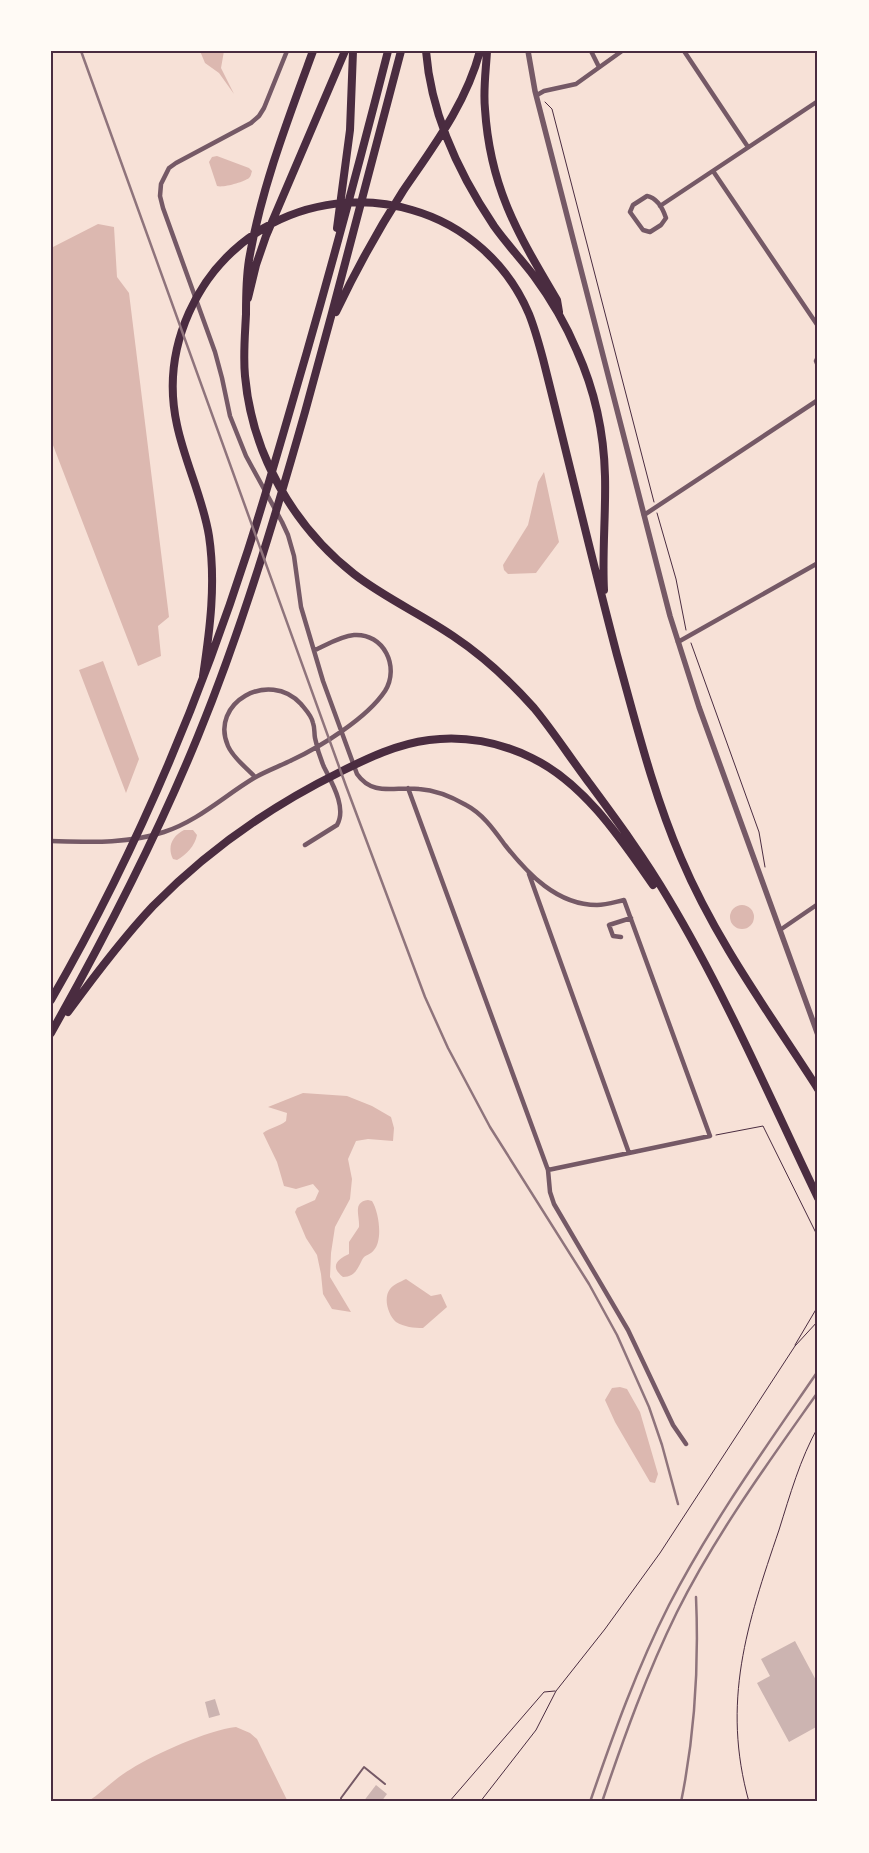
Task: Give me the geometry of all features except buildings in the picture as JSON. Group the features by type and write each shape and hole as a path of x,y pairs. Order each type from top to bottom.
{"highway":[{"path":"313,51 295,100 262,204 250,257 245,291 244,362 248,400 268,464 293,509 322,544 353,573 369,585 466,645 508,680 536,711 598,795 667,896 745,1046 818,1198"},
{"path":"246,315 252,280 266,236 345,51"},
{"path":"332,262 350,130 353,51"},
{"path":"51,1000 96,919 140,828 203,676 248,550 332,262 388,51"},
{"path":"51,1034 105,935 150,846 198,736 258,572 328,330 401,51"},
{"path":"426,51 428,74 434,100 455,157 479,203 495,227 540,284 560,316 585,370 600,425 605,477 602,542 604,596 608,619"},
{"path":"328,330 372,242 403,191 442,135 456,110 473,74 480,51"},
{"path":"487,51 485,108 488,144 496,176 515,226 557,300 560,316"},
{"path":"203,676 212,604 211,551 201,500 177,426 173,393 176,350 191,308 214,271 245,241 283,218 325,205 369,202 412,210 450,225 473,240 502,269 524,302 534,327 543,359 608,619 641,743 663,814 700,899 730,953 818,1089"},
{"path":"51,1034 133,928 170,889 251,823 306,788 369,757 408,744 429,740 450,739 492,743 532,758 567,780 583,795 644,871 686,931"}],"street":[{"path":"287,51 259,116 251,123 169,168 161,184 160,196 217,360 230,416 246,456 288,535 294,556 301,607 323,681 357,774 363,783 374,788 421,789 445,795 462,803 477,812 529,873 546,887 576,901 597,905 624,900 710,1136 548,1170"},
{"path":"528,51 537,95 678,642 699,707 818,1035"},
{"path":"591,51 599,66"},
{"path":"537,95 544,91 576,84 622,51"},
{"path":"684,51 748,147"},
{"path":"660,206 818,101"},
{"path":"714,171 818,326"},
{"path":"647,196 654,199 660,206 666,218 661,225 650,232 643,230 630,212 633,205 647,196"},
{"path":"818,357 816,361 818,366"},
{"path":"644,515 818,400"},
{"path":"678,642 818,563"},
{"path":"51,841 117,841 141,838 178,827 208,811 255,777 291,761 334,736 360,717 377,701 390,682 392,668 388,653 373,640 354,635 315,650"},
{"path":"255,777 233,755 227,745 225,732 227,718 235,704 247,694 268,688 282,690 300,703 313,723 319,754 332,785 340,812 340,820 337,825 306,845"},
{"path":"408,788 548,1170 550,1192 554,1204 628,1330 673,1425 686,1444"},
{"path":"529,873 629,1153"},
{"path":"780,930 818,904"},
{"path":"621,937 613,936 609,925 631,918"}],"lane":[{"path":"341,1802 341,1798 364,1767 386,1784"}],"path":[{"path":"537,95 552,109 676,579 688,637 752,813 762,847"},
{"path":"710,1136 763,1126 818,1237"},
{"path":"795,1346 794,1343 818,1306"},
{"path":"480,1802 536,1730 556,1691 605,1629 660,1553 795,1346 818,1321"},
{"path":"749,1802 739,1756 736,1718 742,1657 749,1622 761,1584 802,1460 818,1427"},
{"path":"449,1802 544,1692 556,1691"}],"shaded area":[{"path":"200,51 224,51 221,68 234,94 219,73 205,63"},
{"path":"217,156 249,168 252,171 249,178 233,184 217,186 209,162 212,157"},
{"path":"98,224 114,227 117,277 129,293 169,617 158,626 161,656 138,666 51,440 51,248"},
{"path":"544,472 559,542 536,573 508,574 504,570 503,565 528,525 538,482"},
{"path":"103,661 139,759 126,793 79,670"},
{"path":"184,830 193,830 197,835 196,839 184,856 177,860 173,859 170,850 172,842 176,835"},
{"path":"742,905 751,908 754,917 751,926 742,929 733,926 730,917 733,908"},
{"path":"303,1093 347,1096 372,1106 391,1117 394,1128 393,1141 368,1139 356,1141 348,1159 352,1179 350,1199 335,1227 330,1277 351,1312 332,1309 323,1294 317,1255 306,1238 295,1212 297,1208 315,1200 319,1191 313,1184 296,1189 284,1186 277,1162 263,1133 286,1121 287,1113 268,1107"},
{"path":"363,1201 372,1201 378,1219 379,1233 377,1245 373,1252 363,1258 353,1274 343,1277 336,1269 336,1266 341,1258 349,1254 349,1242 359,1227 358,1207"},
{"path":"406,1279 431,1296 441,1294 447,1307 423,1328 399,1324 393,1319 389,1311 387,1297 390,1289"},
{"path":"620,1387 627,1389 640,1412 658,1474 655,1483 650,1482 615,1422 605,1400 612,1388"},
{"path":"236,1727 250,1733 257,1739 288,1802 87,1802 141,1763 197,1738"}],"railway":[{"path":"81,51 346,786 425,997 448,1048 490,1127 589,1284 617,1335 649,1407 662,1445 678,1504"},
{"path":"590,1802 636,1677 669,1605 721,1515 818,1371"},
{"path":"602,1802 627,1729 646,1682 666,1635 692,1583 743,1499 818,1392"},
{"path":"681,1802 690,1751 695,1700 697,1649 696,1597"}]}
